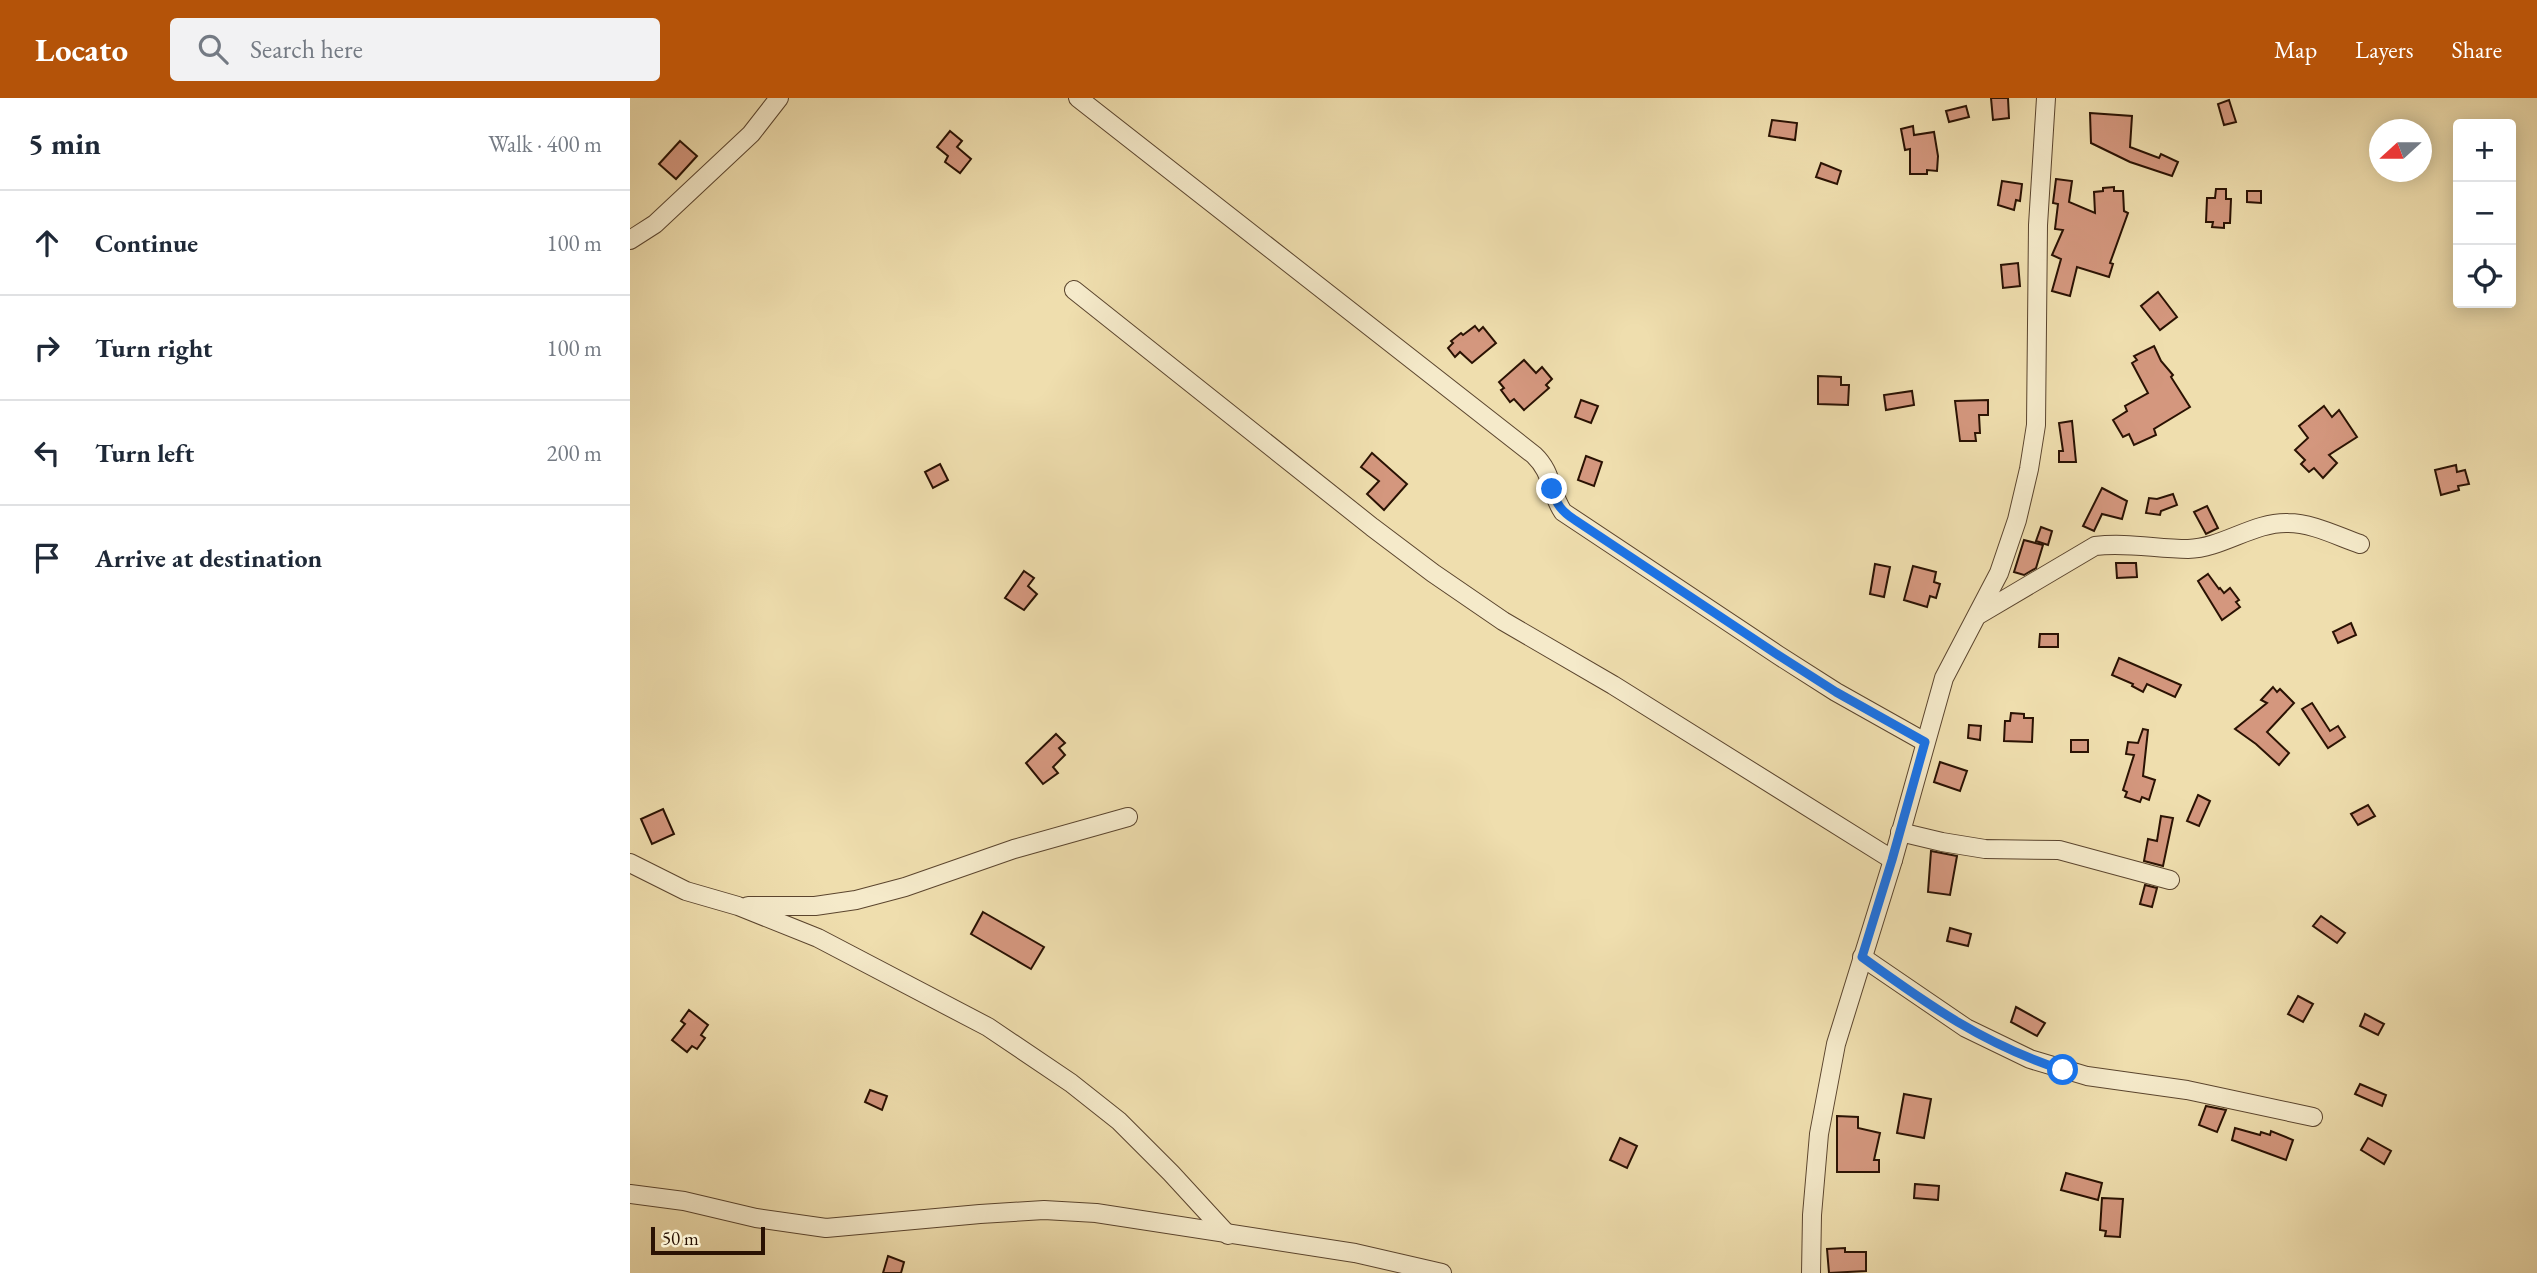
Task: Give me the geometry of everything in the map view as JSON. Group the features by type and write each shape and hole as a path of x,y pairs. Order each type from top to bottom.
{"street":[{"path":"630,240 655,224 751,134 779,98"},
{"path":"1078,98 1534,455 1545,465 1555,501 1563,512 1789,663 1925,742"},
{"path":"1811,1273 1812,1215 1819,1133 1836,1044 1944,678 2000,573 2017,520 2034,447 2038,385 2038,225 2046,98"},
{"path":"1074,289 1433,573 1503,621 1613,685 1892,860"},
{"path":"1980,614 2095,546 2114,543 2189,549 2206,547 2265,527 2286,523 2306,525 2361,544"},
{"path":"738,906 815,906 856,900 905,887 1014,849 1128,817"},
{"path":"1900,832 1985,849 2059,850 2169,880"},
{"path":"630,863 686,891 738,906 818,938 988,1027 1071,1083 1119,1121 1171,1172 1228,1235"},
{"path":"1862,957 1966,1028 2030,1059 2087,1076 2187,1090 2313,1116"},
{"path":"630,1194 684,1201 756,1218 826,1227 1044,1210 1096,1213 1355,1253 1442,1273"}],"building":[{"path":"1991,98 2008,98 2009,118 1993,120"},
{"path":"2229,100 2236,122 2224,125 2218,104"},
{"path":"1966,106 1969,117 1949,122 1946,111"},
{"path":"2090,113 2132,116 2130,147 2159,158 2161,154 2178,162 2172,176 2130,162 2091,143"},
{"path":"1772,120 1797,123 1795,140 1769,136"},
{"path":"1913,126 1914,135 1934,132 1938,156 1937,171 1910,174 1910,149 1905,150 1901,129"},
{"path":"950,131 962,141 957,147 971,159 960,173 945,162 948,156 937,147"},
{"path":"680,141 697,156 676,179 659,164"},
{"path":"1821,163 1841,171 1837,184 1816,177"},
{"path":"2056,179 2072,181 2069,202 2095,213 2094,192 2114,187 2114,191 2123,191 2124,211 2128,213 2110,263 2113,264 2109,277 2077,267 2070,296 2052,291 2061,259 2052,255 2063,230 2055,229 2058,204 2053,203"},
{"path":"2002,181 2022,184 2020,201 2016,200 2014,210 1998,205"},
{"path":"2216,189 2226,189 2226,199 2231,199 2230,223 2224,223 2224,228 2212,227 2213,222 2206,222 2207,198 2215,198"},
{"path":"2247,191 2261,191 2261,203 2247,202"},
{"path":"2018,263 2020,286 2003,288 2001,265"},
{"path":"2158,292 2177,317 2160,330 2141,306"},
{"path":"1475,326 1479,331 1483,327 1496,343 1472,363 1460,352 1455,357 1448,348 1453,343 1451,341"},
{"path":"2154,346 2190,407 2154,429 2156,435 2134,445 2129,434 2123,437 2113,420 2127,411 2125,406 2148,393 2132,363 2137,360 2134,356"},
{"path":"1524,360 1536,373 1542,367 1552,379 1546,385 1549,388 1524,410 1514,399 1510,402 1501,390 1504,388 1499,382"},
{"path":"1818,376 1841,377 1841,385 1849,385 1848,405 1818,404"},
{"path":"1912,391 1914,405 1886,410 1884,395"},
{"path":"1581,400 1598,406 1591,423 1575,417"},
{"path":"1988,400 1988,415 1979,415 1980,433 1975,433 1976,441 1960,441 1955,401"},
{"path":"2324,406 2332,417 2339,410 2357,437 2329,455 2337,463 2323,478 2314,468 2309,472 2301,464 2305,460 2295,450 2308,438 2299,426"},
{"path":"2072,421 2076,462 2059,462 2059,451 2063,451 2059,423"},
{"path":"1372,453 1407,484 1384,510 1367,494 1379,481 1361,467"},
{"path":"1586,456 1602,462 1594,486 1578,480"},
{"path":"940,464 948,480 933,488 925,472"},
{"path":"2456,465 2457,472 2465,470 2469,484 2458,486 2459,490 2441,495 2435,470"},
{"path":"2102,488 2127,501 2122,519 2102,514 2094,531 2083,526"},
{"path":"2173,494 2177,505 2161,511 2160,515 2146,513 2149,498 2157,499"},
{"path":"2207,506 2218,528 2206,534 2194,512"},
{"path":"2041,527 2052,531 2048,545 2036,541"},
{"path":"2024,540 2043,545 2036,568 2024,575 2014,572"},
{"path":"2116,563 2136,563 2137,577 2117,578"},
{"path":"1875,564 1890,567 1884,597 1870,594"},
{"path":"1913,566 1936,572 1934,582 1940,584 1936,598 1930,596 1927,607 1904,600"},
{"path":"1024,571 1034,578 1028,586 1037,594 1024,610 1005,598"},
{"path":"2208,574 2219,589 2224,593 2230,588 2239,600 2236,602 2240,607 2222,620 2198,581"},
{"path":"2351,623 2356,635 2338,643 2333,632"},
{"path":"2040,634 2058,634 2058,647 2039,647"},
{"path":"2119,658 2181,685 2175,697 2147,684 2143,692 2132,686 2133,684 2112,675"},
{"path":"2273,687 2277,692 2280,689 2294,703 2267,732 2289,753 2279,765 2235,729 2267,703 2261,700"},
{"path":"2312,703 2330,731 2338,726 2345,737 2328,748 2302,709"},
{"path":"2011,713 2033,718 2032,742 2004,741 2005,721 2010,721"},
{"path":"1969,725 1981,726 1980,740 1968,738"},
{"path":"2143,729 2148,730 2143,776 2155,780 2149,800 2142,797 2140,802 2125,797 2127,792 2123,790 2134,755 2126,754 2128,742 2138,743"},
{"path":"1056,734 1065,743 1059,748 1065,755 1053,767 1058,773 1043,784 1026,763"},
{"path":"2071,740 2088,740 2088,752 2071,752"},
{"path":"1940,762 1967,771 1960,791 1934,782"},
{"path":"2198,795 2210,801 2199,826 2187,821"},
{"path":"2368,805 2375,816 2358,825 2351,814"},
{"path":"663,809 674,834 652,844 641,819"},
{"path":"2161,816 2173,818 2163,866 2144,861 2148,839 2157,841"},
{"path":"1931,851 1957,856 1950,895 1928,892"},
{"path":"2145,885 2157,888 2152,907 2140,904"},
{"path":"983,912 1044,947 1031,969 971,934"},
{"path":"2321,916 2345,933 2337,943 2313,926"},
{"path":"1950,928 1971,934 1968,946 1947,941"},
{"path":"2298,996 2313,1004 2303,1022 2288,1014"},
{"path":"2016,1007 2045,1023 2037,1036 2011,1022"},
{"path":"689,1010 708,1025 701,1035 705,1038 697,1049 692,1046 687,1052 672,1040 685,1024 681,1021"},
{"path":"2365,1014 2384,1024 2378,1035 2360,1026"},
{"path":"2360,1084 2386,1095 2382,1106 2355,1094"},
{"path":"870,1090 887,1096 882,1110 865,1102"},
{"path":"1904,1094 1931,1099 1924,1138 1897,1133"},
{"path":"2206,1106 2226,1110 2217,1132 2199,1125"},
{"path":"1837,1116 1858,1117 1858,1128 1880,1133 1874,1160 1879,1160 1879,1172 1837,1172"},
{"path":"2235,1128 2260,1135 2261,1132 2270,1135 2271,1131 2293,1140 2286,1160 2232,1140"},
{"path":"1620,1138 1637,1146 1627,1168 1610,1160"},
{"path":"2368,1138 2391,1151 2384,1164 2361,1150"},
{"path":"2066,1173 2102,1183 2098,1200 2061,1190"},
{"path":"1915,1184 1939,1186 1938,1200 1914,1198"},
{"path":"2102,1198 2123,1199 2120,1237 2105,1236 2106,1231 2100,1230"},
{"path":"1845,1248 1845,1252 1866,1252 1866,1271 1829,1273 1827,1249"},
{"path":"888,1256 904,1262 901,1273 883,1273"}],"route":[{"path":"1552,489 1555,501 1563,512 1836,692 1925,742 1862,957 1966,1028 2030,1059 2063,1070"}]}
